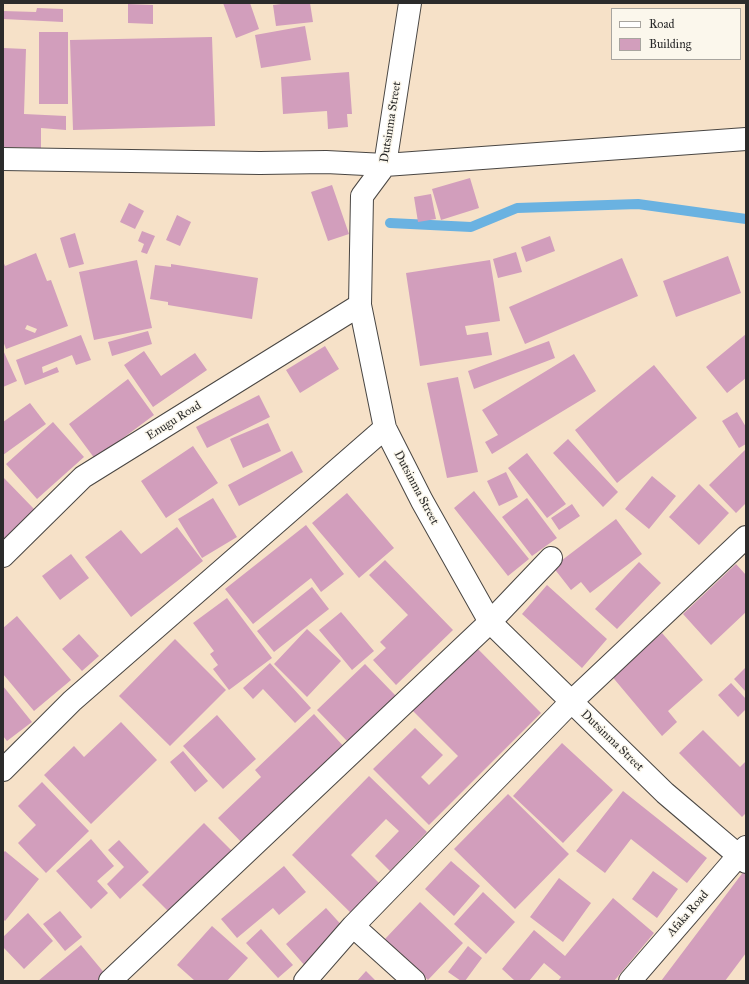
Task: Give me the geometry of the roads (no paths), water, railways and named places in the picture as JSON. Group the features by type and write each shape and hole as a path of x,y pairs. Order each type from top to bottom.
{"street":[{"name":"Dutsinma Street","path":"410,3 385,165 362,196 360,305 385,428 422,501 490,622 665,793 743,855"},
{"path":"3,159 260,163 326,162 385,165 746,139"},
{"name":"Enugu Road","path":"3,556 83,477 360,305"},
{"path":"3,770 72,701 385,428"},
{"path":"305,981 353,926 572,702 746,537"},
{"path":"110,981 490,622 551,558"},
{"name":"Afaka Road","path":"630,981 743,855"},
{"path":"353,926 414,981"}],"waterway":[{"path":"390,223 471,227 517,208 638,204 746,219"}]}
